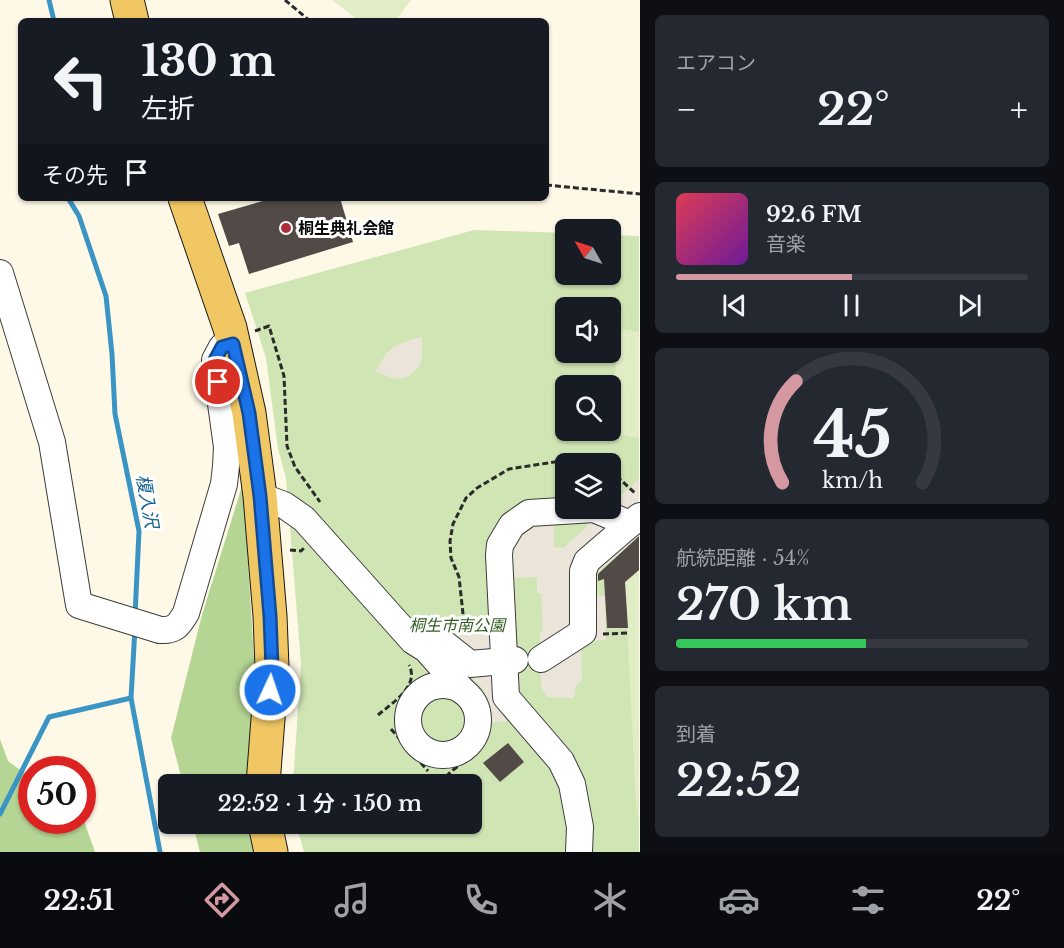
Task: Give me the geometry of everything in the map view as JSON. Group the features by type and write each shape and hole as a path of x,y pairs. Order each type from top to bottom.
{"main road":[{"path":"127,0 131,18"},
{"path":"186,201 230,328 243,338 270,616 272,667 264,774"},
{"path":"267,834 271,852"}],"street":[{"path":"0,273 52,442 79,605 160,630 169,630 178,626 186,613 224,484 227,447 215,360 222,347 243,338"},
{"path":"260,496 284,505 304,519 418,646 426,649 472,700 477,711 478,722 469,743 450,754 438,755 427,752 411,735 408,724 413,702 429,688 447,685 464,692"},
{"path":"579,852 580,827 573,784 561,762 528,720 506,697 510,660 499,555 500,545 512,525 521,517 538,511 594,509 635,520"},
{"path":"541,659 583,632 583,571 587,561 635,520"},
{"path":"418,646 470,664 510,660"},
{"path":"418,646 423,669 421,693"}],"path":[{"path":"285,0 306,18"},
{"path":"549,185 639,194"},
{"path":"243,338 269,326 284,376 287,446 299,475 322,505"},
{"path":"621,480 639,497"},
{"path":"288,550 301,551 307,545"},
{"path":"378,715 399,697 410,683 411,667 418,646"},
{"path":"448,774 479,746 490,708"},
{"path":"391,729 428,771"}],"green space":[{"path":"332,0 411,0 397,18 355,18"},
{"name":"桐生市南公園","path":"474,230 555,233 555,285 621,285 621,235 639,236 639,852 304,852 299,834 482,834 482,774 294,774 301,663 286,478 278,449 266,358 245,293"},
{"path":"622,329 639,332 639,438 621,435 621,375 614,375 616,363 621,363"},
{"path":"243,483 255,675 251,774 180,774 171,738 202,615"},
{"path":"639,570 639,822 636,803 625,584"},
{"path":"0,739 8,761 18,768 18,834 89,834 95,852 0,852"},
{"path":"196,834 252,834 257,852 200,852"}],"shaded area":[{"path":"422,337 422,358 419,366 410,376 396,379 375,372 393,347"},
{"path":"639,479 639,536 598,572 593,572 593,595 605,596 606,640 581,641 582,680 576,686 574,698 547,697 541,687 540,632 543,631 541,593 537,593 537,577 510,578 512,542 531,524 554,521 554,547 563,548 587,527 587,519 621,519 621,496"},
{"path":"497,634 516,688 521,720 485,723 485,696 482,688 449,652 447,636"}],"building":[{"name":"桐生典礼会館","path":"263,201 341,201 353,242 249,274 239,243 229,246 218,214"},
{"path":"639,536 639,570 625,582 628,628 607,628 604,579 598,581 598,574"},
{"path":"508,743 524,762 500,782 483,763"}],"waterway":[{"name":"榎入沢","path":"49,0 53,18"},
{"name":"榎入沢","path":"70,201 79,216 106,296 115,414 139,531 135,616"},
{"name":"榎入沢","path":"135,628 131,698 160,852"},
{"path":"0,814 49,717 131,698"}],"place":[{"name":"桐生典礼会館","path":"286,228"}],"route":[{"path":"218,382 215,360 222,347 233,344 249,413 260,496 270,616 272,667 270,690"}]}
